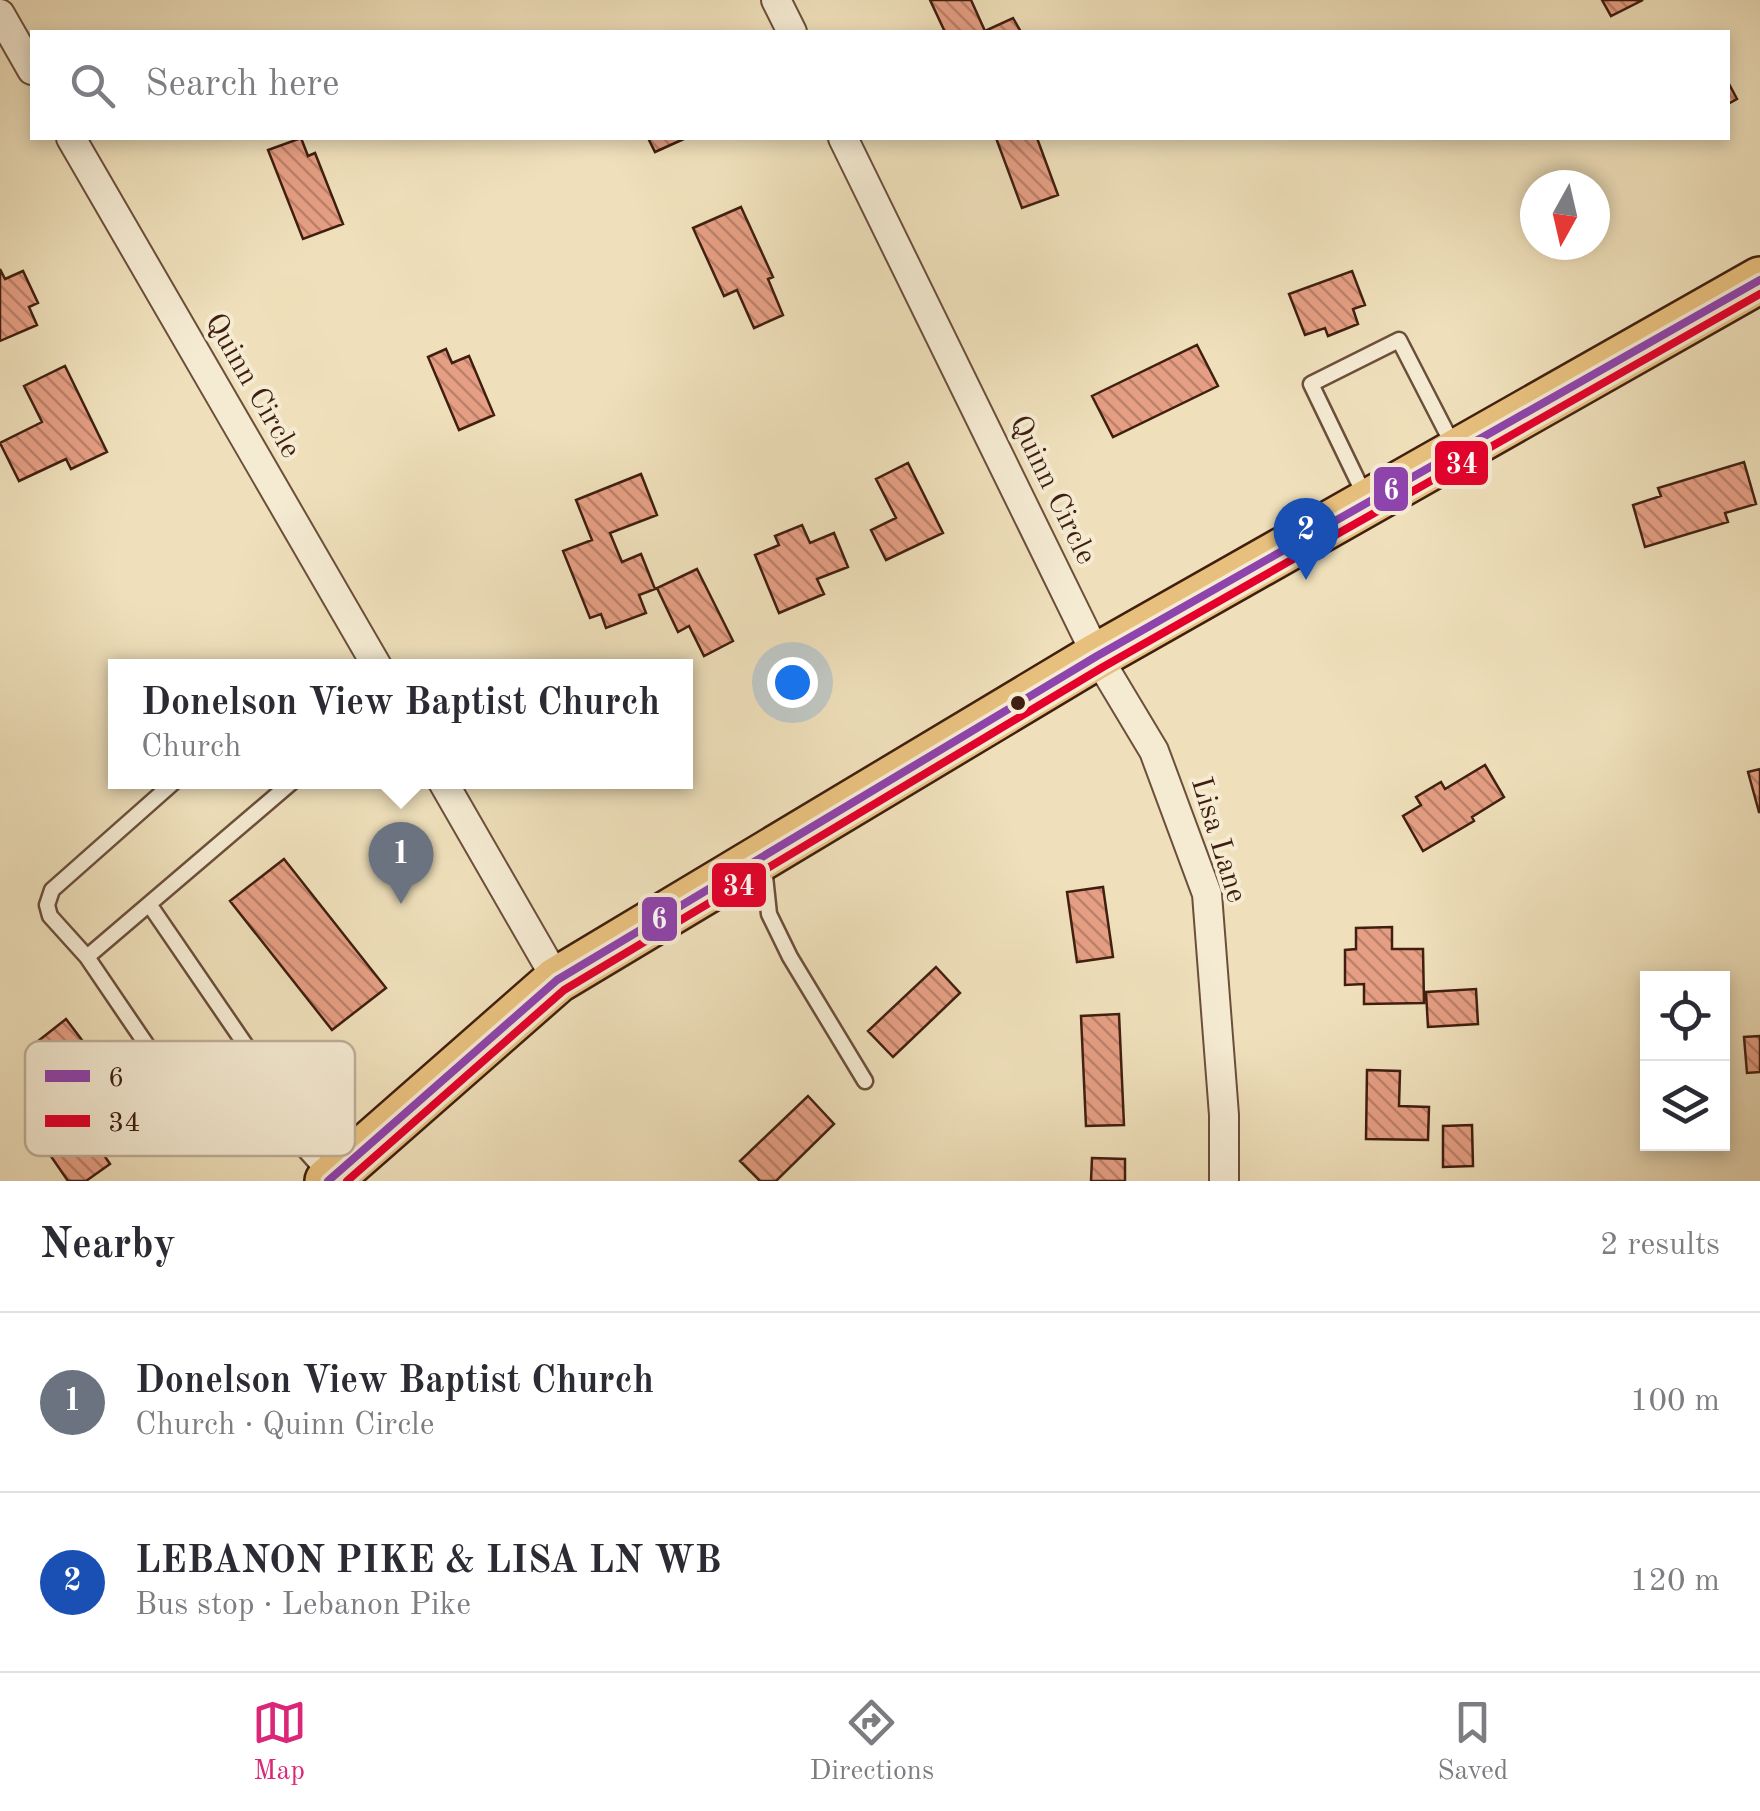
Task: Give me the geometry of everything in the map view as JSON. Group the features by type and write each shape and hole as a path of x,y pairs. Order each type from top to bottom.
{"main road":[{"path":"329,1180 558,980 1097,656 1760,280"}],"street":[{"path":"776,0 791,30"},
{"path":"0,14 30,66"},
{"name":"Quinn Circle","path":"72,140 372,659"},
{"name":"Quinn Circle","path":"844,140 1097,656"},
{"name":"Lisa Lane","path":"1097,656 1154,752 1207,894 1220,1055 1224,1181"},
{"path":"447,789 558,980"}],"lane":[{"path":"1368,502 1310,384 1399,340 1456,452"},
{"path":"145,1041 87,957 50,916 47,904 52,890 166,789"},
{"path":"87,957 284,789"},
{"path":"763,856 769,914 790,957 865,1080"},
{"path":"149,904 243,1041"},
{"path":"308,1156 329,1180"}],"building":[{"path":"930,0 971,0 985,30 944,30"},
{"path":"1602,0 1643,0 1611,16"},
{"path":"1013,18 1020,30 987,30"},
{"path":"302,140 308,156 315,153 343,224 303,239 268,150"},
{"path":"649,140 682,140 655,152"},
{"path":"997,140 1038,140 1058,195 1022,208"},
{"path":"741,207 773,277 768,279 783,315 754,328 737,290 724,296 693,228"},
{"path":"0,269 5,279 23,271 38,303 29,307 37,325 0,341"},
{"path":"1352,271 1365,305 1353,309 1358,324 1328,336 1325,328 1305,335 1289,294"},
{"path":"1197,345 1218,386 1113,437 1092,396"},
{"path":"446,349 452,363 469,356 494,415 459,430 428,357"},
{"path":"65,366 107,452 71,469 66,459 19,481 0,443 42,422 24,386"},
{"path":"1744,462 1756,504 1725,513 1728,522 1645,547 1633,505 1661,496 1658,488"},
{"path":"908,463 943,533 886,560 871,530 896,518 876,479"},
{"path":"641,474 657,515 610,533 622,562 641,554 655,589 639,595 646,613 606,628 601,614 590,618 563,551 592,540 576,500"},
{"path":"802,525 810,543 834,533 848,567 817,579 824,594 779,613 755,555 779,545 775,536"},
{"path":"697,569 733,641 704,656 689,626 678,632 657,588"},
{"path":"1485,765 1504,797 1472,817 1474,821 1423,851 1403,816 1421,805 1416,797 1441,782 1445,789"},
{"path":"1760,769 1760,812 1759,812 1748,772"},
{"path":"284,859 386,988 332,1030 230,901"},
{"path":"1103,887 1113,957 1077,962 1067,892"},
{"path":"1392,927 1392,949 1423,949 1424,1003 1364,1004 1364,984 1345,985 1345,950 1356,949 1356,928"},
{"path":"936,967 960,993 893,1057 868,1031"},
{"path":"1476,989 1478,1024 1428,1027 1426,992"},
{"path":"1119,1014 1124,1125 1086,1126 1081,1016"},
{"path":"66,1019 83,1041 38,1041"},
{"path":"1760,1036 1760,1072 1747,1073 1744,1037"},
{"path":"1367,1070 1400,1071 1399,1106 1429,1107 1428,1140 1366,1139"},
{"path":"808,1096 834,1124 776,1181 760,1181 740,1161"},
{"path":"1472,1125 1473,1166 1443,1167 1443,1126"},
{"path":"51,1156 105,1156 110,1164 86,1181 68,1181"},
{"path":"1092,1158 1125,1159 1125,1181 1091,1181"}],"transit line":[{"name":"6","path":"328,1181 557,980 1097,656 1760,280"},
{"name":"34","path":"347,1181 564,990 1103,667 1760,294"}],"place":[{"name":"LEBANON PIKE & LISA LN WB","path":"1306,580"},
{"name":"Donelson View Baptist Church","path":"401,904"}]}
